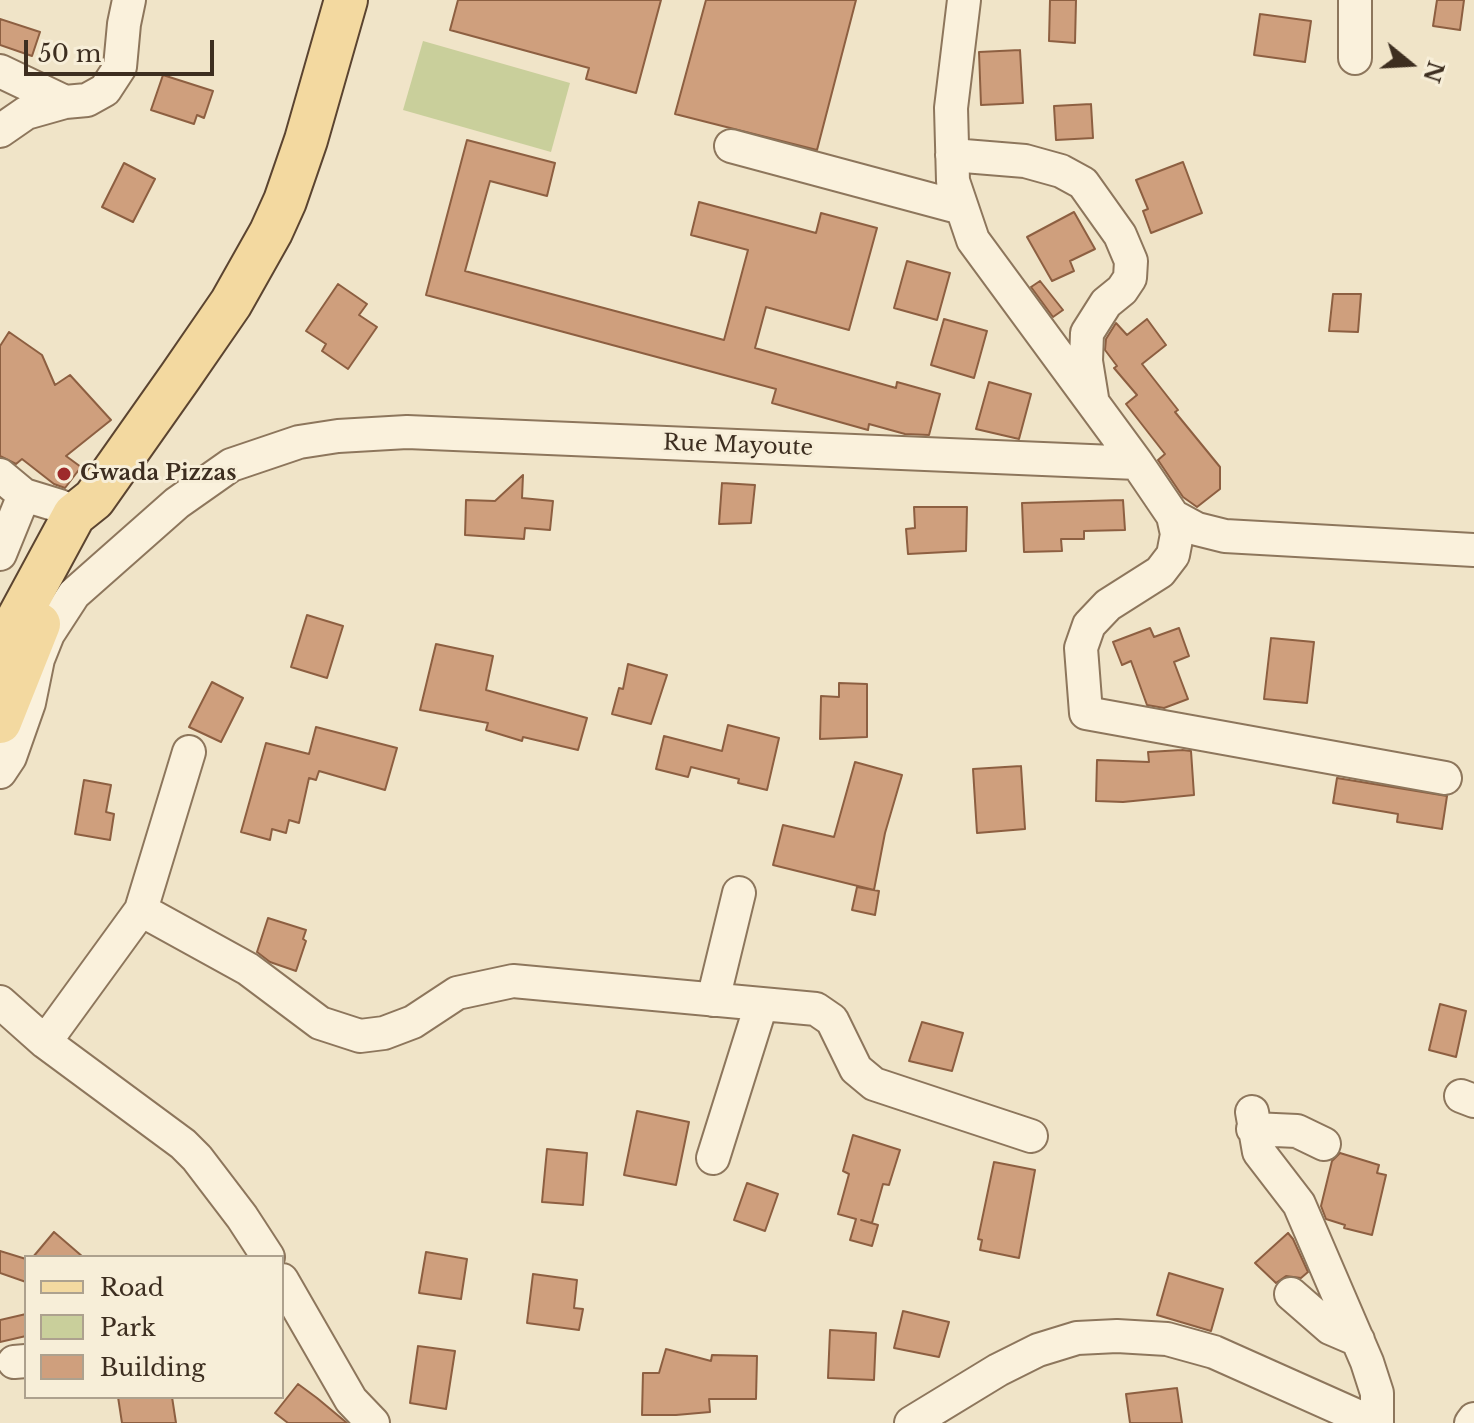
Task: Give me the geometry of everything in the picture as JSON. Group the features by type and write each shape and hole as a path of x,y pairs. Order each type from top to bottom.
{"main road":[{"path":"0,652 84,507 231,303 271,232 306,140 346,0"},
{"path":"0,722 53,587 85,529 84,507"}],"street":[{"path":"0,131 26,113 65,102 87,100 105,90 120,67 129,0"},
{"path":"964,0 951,108 952,155 953,181 973,240 1137,463 1173,516 1177,534 1173,555 1160,572 1108,605 1089,625 1081,648 1086,713 1445,778"},
{"path":"1355,0 1355,58"},
{"path":"0,71 65,102"},
{"path":"731,146 962,208"},
{"path":"952,155 1025,161 1061,171 1083,183 1120,235 1131,261 1130,278 1122,290 1106,303 1087,333 1086,361 1092,402"},
{"name":"Rue Mayoute","path":"0,772 10,757 29,703 38,659 48,634 74,594 177,503 231,465 299,442 407,432 1137,463"},
{"path":"0,554 12,485 60,506 84,507"},
{"path":"1173,516 1197,529 1225,536 1474,550"},
{"path":"45,1042 141,910 189,752"},
{"path":"713,1000 739,893"},
{"path":"141,910 248,969 320,1023 360,1036 384,1033 413,1022 457,993 513,981 816,1009 832,1020 856,1069 874,1084 1031,1136"},
{"path":"0,1002 45,1042 183,1144 242,1217 267,1255"},
{"path":"713,1158 761,1005"},
{"path":"911,1423 998,1370 1038,1350 1077,1338 1117,1336 1167,1339 1214,1352 1341,1416 1375,1423 1377,1393 1358,1340 1304,1213 1259,1152 1252,1120 1297,1131 1324,1144"},
{"path":"285,1293 351,1400 373,1423"},
{"path":"1291,1294 1330,1328 1358,1340"}],"green space":[{"path":"423,41 570,83 551,152 403,110"}],"building":[{"path":"458,0 661,0 636,93 586,79 589,68 450,30"},
{"path":"706,0 856,0 817,150 675,114"},
{"path":"1050,0 1076,0 1075,43 1049,41"},
{"path":"1437,0 1464,0 1460,30 1433,26"},
{"path":"1260,14 1311,21 1305,62 1254,55"},
{"path":"0,19 40,32 32,56 0,45"},
{"path":"1020,50 1023,103 981,105 979,52"},
{"path":"163,75 213,91 204,118 197,115 194,124 151,110"},
{"path":"1091,104 1093,138 1056,140 1054,106"},
{"path":"467,140 555,163 547,196 490,181 465,271 724,340 748,250 691,235 699,202 816,233 821,213 877,228 849,330 766,307 755,348 896,388 897,382 940,394 929,435 905,434 869,424 868,430 772,403 776,389 426,295"},
{"path":"1183,162 1202,213 1151,233 1143,211 1148,209 1136,180"},
{"path":"124,163 155,179 133,222 102,207"},
{"path":"1074,212 1095,249 1070,261 1074,271 1052,281 1027,237"},
{"path":"907,261 950,273 937,320 894,308"},
{"path":"1040,281 1063,310 1053,317 1031,287"},
{"path":"338,284 367,304 359,315 377,327 348,369 322,351 326,344 306,331"},
{"path":"1333,294 1361,294 1358,332 1329,331"},
{"path":"944,319 987,331 974,378 931,365"},
{"path":"1147,319 1166,345 1142,364 1178,410 1175,412 1220,467 1220,489 1197,507 1183,497 1158,460 1165,454 1126,404 1137,395 1114,368 1117,366 1105,350 1106,339 1116,323 1127,335"},
{"path":"9,332 42,355 55,385 70,375 111,420 66,456 81,467 65,488 54,484 22,459 16,464 0,456 0,346"},
{"path":"989,382 1031,394 1019,439 976,429"},
{"path":"523,475 522,498 553,501 550,530 525,528 524,539 465,535 466,500 495,501"},
{"path":"722,483 755,485 751,523 719,524"},
{"path":"1123,500 1125,530 1084,531 1084,539 1061,539 1062,551 1024,552 1022,503"},
{"path":"914,507 967,507 966,551 908,554 906,529 915,528"},
{"path":"307,615 343,626 327,678 291,667"},
{"path":"1150,628 1154,637 1179,628 1189,656 1174,662 1188,699 1164,708 1147,705 1131,661 1122,665 1113,642"},
{"path":"1271,638 1314,642 1307,703 1264,699"},
{"path":"436,644 493,656 486,690 587,718 578,750 523,737 522,741 486,730 488,723 420,710"},
{"path":"628,664 667,675 651,724 612,714 619,688 623,689"},
{"path":"212,682 243,698 221,742 189,727"},
{"path":"839,683 867,684 867,737 820,739 821,696 839,697"},
{"path":"728,725 779,738 767,790 738,783 739,779 691,767 688,777 656,769 664,736 722,751"},
{"path":"316,727 397,748 385,790 319,771 316,780 309,778 299,823 289,820 286,833 272,829 270,840 241,832 266,743 309,754"},
{"path":"1191,751 1194,795 1123,802 1096,801 1097,760 1149,762 1148,752"},
{"path":"855,762 902,775 885,833 874,890 773,865 783,825 834,837"},
{"path":"1021,766 1025,829 977,833 973,769"},
{"path":"1337,778 1447,796 1442,829 1397,822 1398,814 1333,803"},
{"path":"84,780 111,785 106,812 114,814 110,840 75,834"},
{"path":"857,887 879,891 875,915 852,910"},
{"path":"268,918 306,930 303,939 306,941 296,971 270,962 257,952"},
{"path":"1440,1004 1466,1011 1456,1057 1429,1050"},
{"path":"922,1022 963,1033 952,1071 909,1061"},
{"path":"637,1111 689,1122 676,1185 624,1175"},
{"path":"853,1135 900,1150 889,1185 883,1184 872,1223 861,1220 878,1225 872,1246 850,1240 856,1219 838,1214 849,1174 843,1171"},
{"path":"547,1149 587,1153 583,1205 542,1202"},
{"path":"1340,1153 1379,1165 1377,1173 1386,1175 1372,1235 1344,1228 1345,1225 1326,1219 1321,1206 1332,1161"},
{"path":"994,1162 1035,1170 1019,1258 980,1250 982,1240 978,1239"},
{"path":"747,1183 778,1194 765,1231 734,1220"},
{"path":"54,1232 81,1255 35,1255"},
{"path":"1288,1233 1308,1272 1301,1278 1286,1276 1276,1283 1255,1263"},
{"path":"0,1251 24,1258 24,1281 0,1273"},
{"path":"426,1252 467,1259 461,1299 419,1293"},
{"path":"1169,1273 1223,1289 1211,1331 1157,1315"},
{"path":"533,1274 577,1280 574,1308 583,1309 579,1330 527,1323"},
{"path":"903,1311 949,1322 939,1357 894,1348"},
{"path":"24,1314 24,1336 0,1342 0,1320"},
{"path":"830,1330 876,1333 874,1380 828,1378"},
{"path":"418,1346 455,1351 446,1409 410,1403"},
{"path":"666,1349 711,1361 712,1355 757,1356 756,1399 709,1399 710,1412 642,1415 643,1373 659,1373"},
{"path":"298,1384 347,1423 288,1423 275,1413"},
{"path":"1177,1388 1182,1423 1130,1423 1126,1394"},
{"path":"118,1399 172,1399 176,1423 122,1423"}],"place":[{"name":"Gwada Pizzas","path":"64,474"}]}
